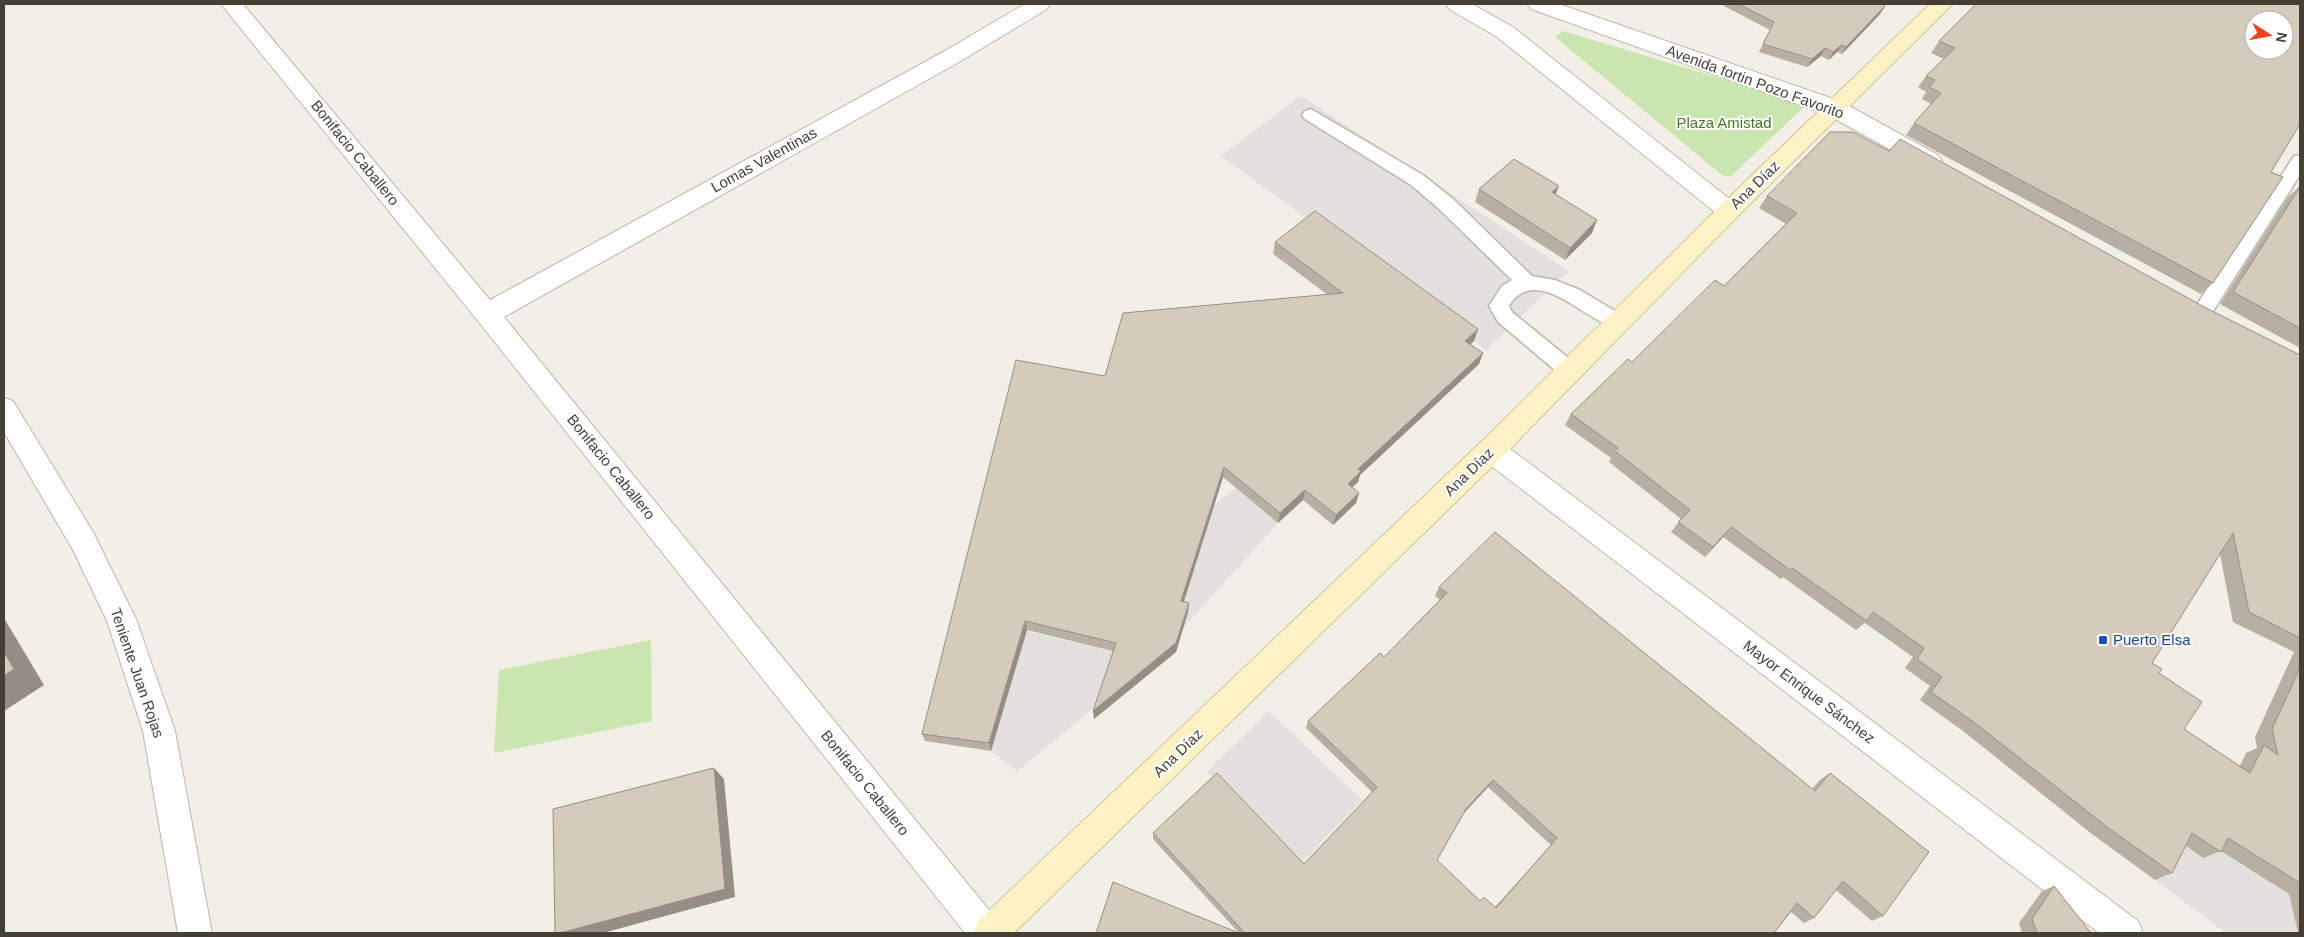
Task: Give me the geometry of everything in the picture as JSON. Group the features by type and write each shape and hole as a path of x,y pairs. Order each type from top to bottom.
{"main road":[{"name":"Ana Díaz","path":"990,933 1491,450 1730,210 1942,4"}],"street":[{"name":"Bonifacio Caballero","path":"232,4 487,314 986,933"},
{"name":"Lomas Valentinas","path":"487,314 951,57 1040,4"},
{"name":"Avenida fortin Pozo Favorito","path":"1456,4 1527,17 1834,108 1946,169"},
{"name":"Avenida fortin Pozo Favorito","path":"1527,17 1730,210"},
{"name":"Teniente Juan Rojas","path":"4,409 83,541 121,619 158,731 195,933"},
{"name":"Mayor Enrique Sánchez","path":"1491,450 2126,933"}],"lane":[{"path":"1311,116 1417,180 1445,203 1526,283"},
{"path":"2203,311 2300,162"},
{"path":"1570,371 1505,317 1499,306 1504,295 1516,285 1526,283 1574,294 1618,322"}],"green space":[{"name":"Plaza Amistad","path":"1563,31 1799,102 1804,107 1730,177 1722,175 1555,37"},
{"path":"651,640 652,721 494,753 499,670"}],"shaded area":[{"path":"1301,96 1569,271 1486,350 1221,156"},
{"path":"1236,488 1278,523 1183,628 1181,610 1214,505"},
{"path":"1027,631 1116,652 1098,705 1017,771 991,751"},
{"path":"1269,711 1362,800 1300,864 1207,772"},
{"path":"2241,786 2290,897 2298,933 2226,933 2155,880 2175,840 2203,858"}],"building":[{"path":"1738,4 1884,4 1885,6 1846,47 1842,45 1833,52 1825,48 1812,59 1763,44 1774,22"},
{"path":"1976,4 2300,4 2300,124 2271,172 2283,177 2213,283 1914,123 1941,93 1929,87 1935,80 1926,76 1955,48 1939,41"},
{"path":"1830,132 1853,132 1889,151 1900,139 2206,308 2300,355 2300,638 2249,612 2233,533 2152,663 2162,669 2159,673 2202,702 2184,729 2250,773 2264,745 2278,755 2272,729 2300,668 2300,883 2228,838 2221,852 2192,833 2172,873 2107,827 1975,723 1931,692 1942,677 1917,659 1924,648 1873,612 1867,621 1792,568 1790,570 1731,527 1713,547 1678,522 1690,510 1615,451 1618,448 1571,414 1628,359 1632,362 1715,280 1724,286 1797,213 1767,196"},
{"path":"1514,159 1559,186 1552,192 1597,220 1570,248 1479,189"},
{"path":"2300,187 2300,328 2233,292"},
{"path":"1315,211 1478,329 1465,341 1483,353 1358,469 1361,471 1348,484 1359,493 1336,515 1305,490 1280,513 1224,467 1181,601 1189,603 1176,643 1093,711 1116,643 1025,621 989,743 922,734 1016,360 1105,376 1123,313 1343,293 1275,242"},
{"path":"1495,532 1815,791 1830,773 1929,852 1883,916 1843,881 1814,918 1797,903 1774,933 1245,933 1153,833 1217,773 1304,864 1377,787 1308,721 1380,653 1384,657 1447,593 1439,587","holes":["1493,780 1557,838 1496,908 1484,897 1480,901 1437,860 1466,809"]},
{"path":"4,652 14,669 4,676"},
{"path":"714,768 725,889 555,933 553,809"},
{"path":"1113,882 1239,933 1096,933"},
{"path":"2054,886 2091,933 2037,933 2032,919"}],"place":[{"name":"Puerto Elsa","path":"2103,640"}]}
